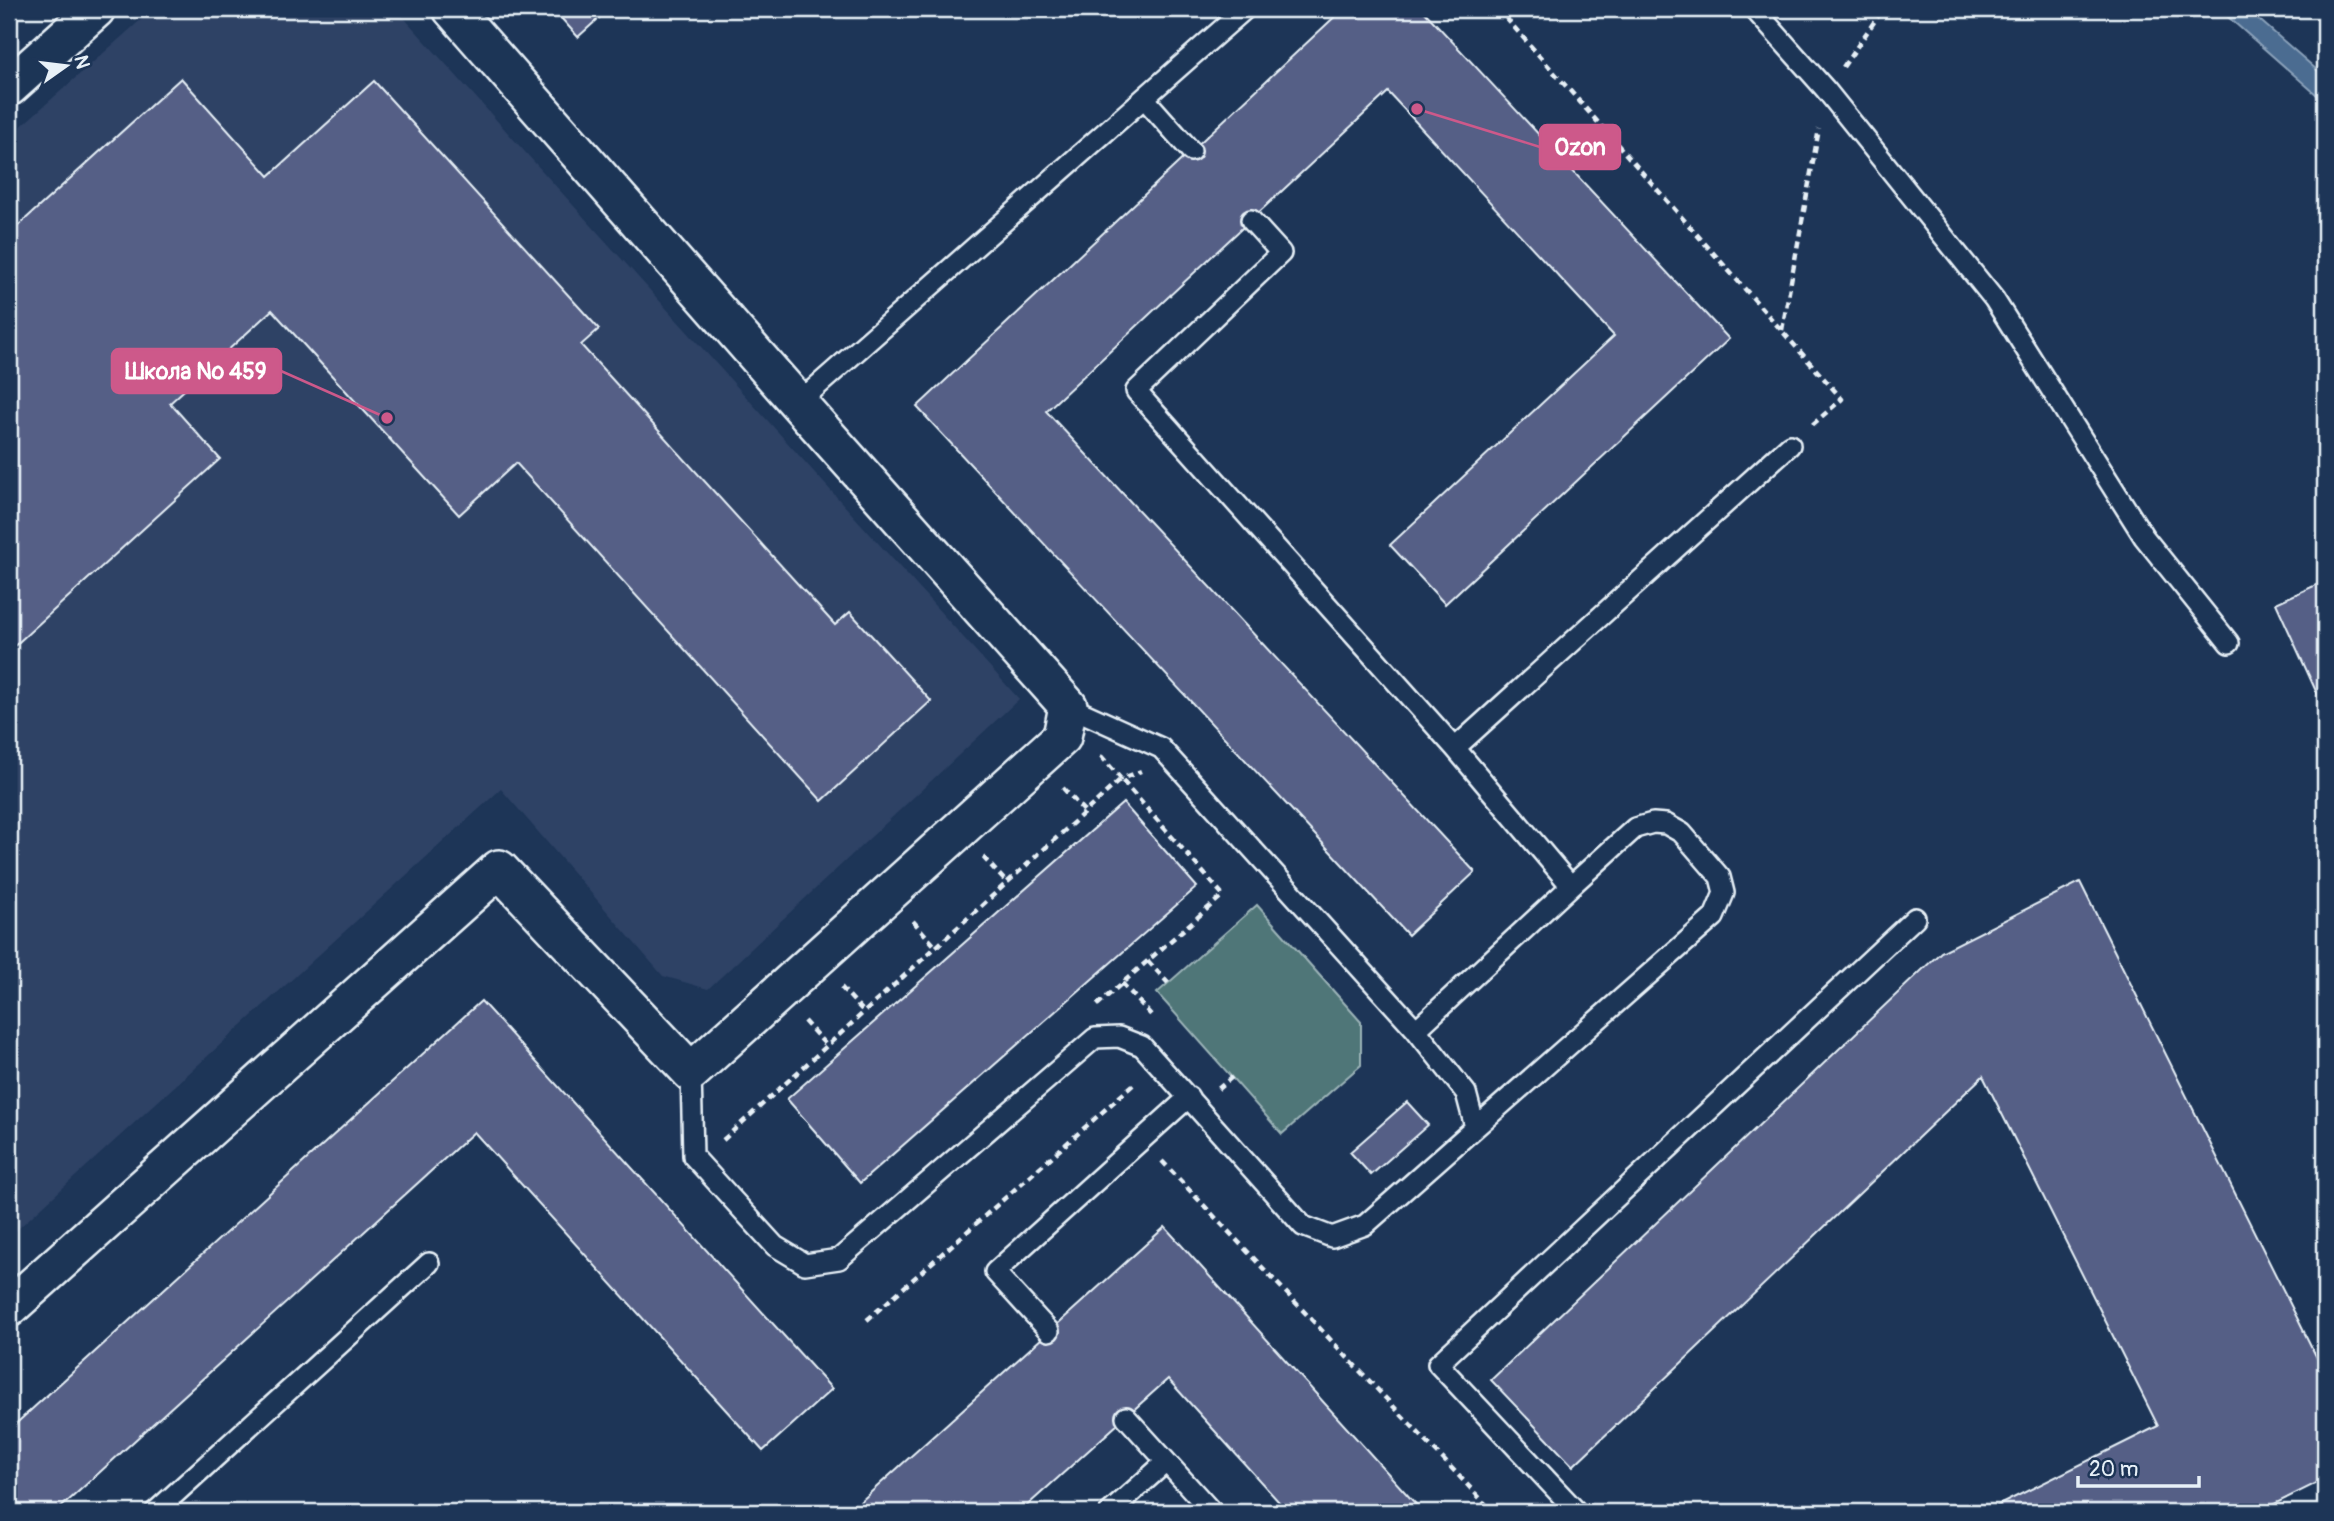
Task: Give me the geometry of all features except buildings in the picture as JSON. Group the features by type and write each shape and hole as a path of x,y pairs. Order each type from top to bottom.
{"street":[{"path":"9,87 96,9"},
{"path":"9,1308 499,869 691,1072 1062,737 1068,706 452,9"}],"lane":[{"path":"798,403 1245,9"},
{"path":"1755,9 1826,90 1994,299 2144,537 2229,643"},
{"path":"1144,98 1191,151"},
{"path":"1251,220 1281,253 1136,391 1455,748 1571,886"},
{"path":"1455,748 1790,445"},
{"path":"1068,706 1160,748 1416,1030 1466,1093 1475,1127"},
{"path":"691,1072 693,1156 775,1247 805,1264 839,1259 1095,1038 1119,1037 1142,1046 1303,1226 1332,1237 1365,1225 1714,917 1724,892 1720,877 1682,833 1666,824 1653,823 1635,828 1416,1030"},
{"path":"1577,1512 1438,1364 1915,918"},
{"path":"1049,1332 995,1272 1189,1097"},
{"path":"155,1512 429,1262"},
{"path":"1126,1417 1212,1512"},
{"path":"1110,1512 1167,1462"}],"path":[{"path":"1498,9 1842,399 1790,445"},
{"path":"1782,331 1826,90 1883,9"},
{"path":"1036,760 1085,812"},
{"path":"720,1143 1121,779 1146,769"},
{"path":"1088,1013 1223,895 1121,779"},
{"path":"976,849 1007,883"},
{"path":"905,913 936,947"},
{"path":"1148,961 1168,984"},
{"path":"834,979 864,1012"},
{"path":"1122,983 1157,1021"},
{"path":"796,1013 827,1046"},
{"path":"1217,1089 1232,1077"},
{"path":"1209,1080 1227,1100"},
{"path":"867,1320 1134,1084"},
{"path":"1142,1140 1493,1512"}],"shaded area":[{"path":"153,9 396,9 1019,699 708,989 663,976 501,789 9,1237 9,137"},
{"path":"2219,9 2247,9 2325,77 2325,102"}],"green space":[{"path":"1257,905 1361,1022 1361,1065 1282,1134 1157,993"}],"place":[{"name":"Ozon","path":"1417,109"},
{"name":"Школа № 459","path":"387,418"}]}
